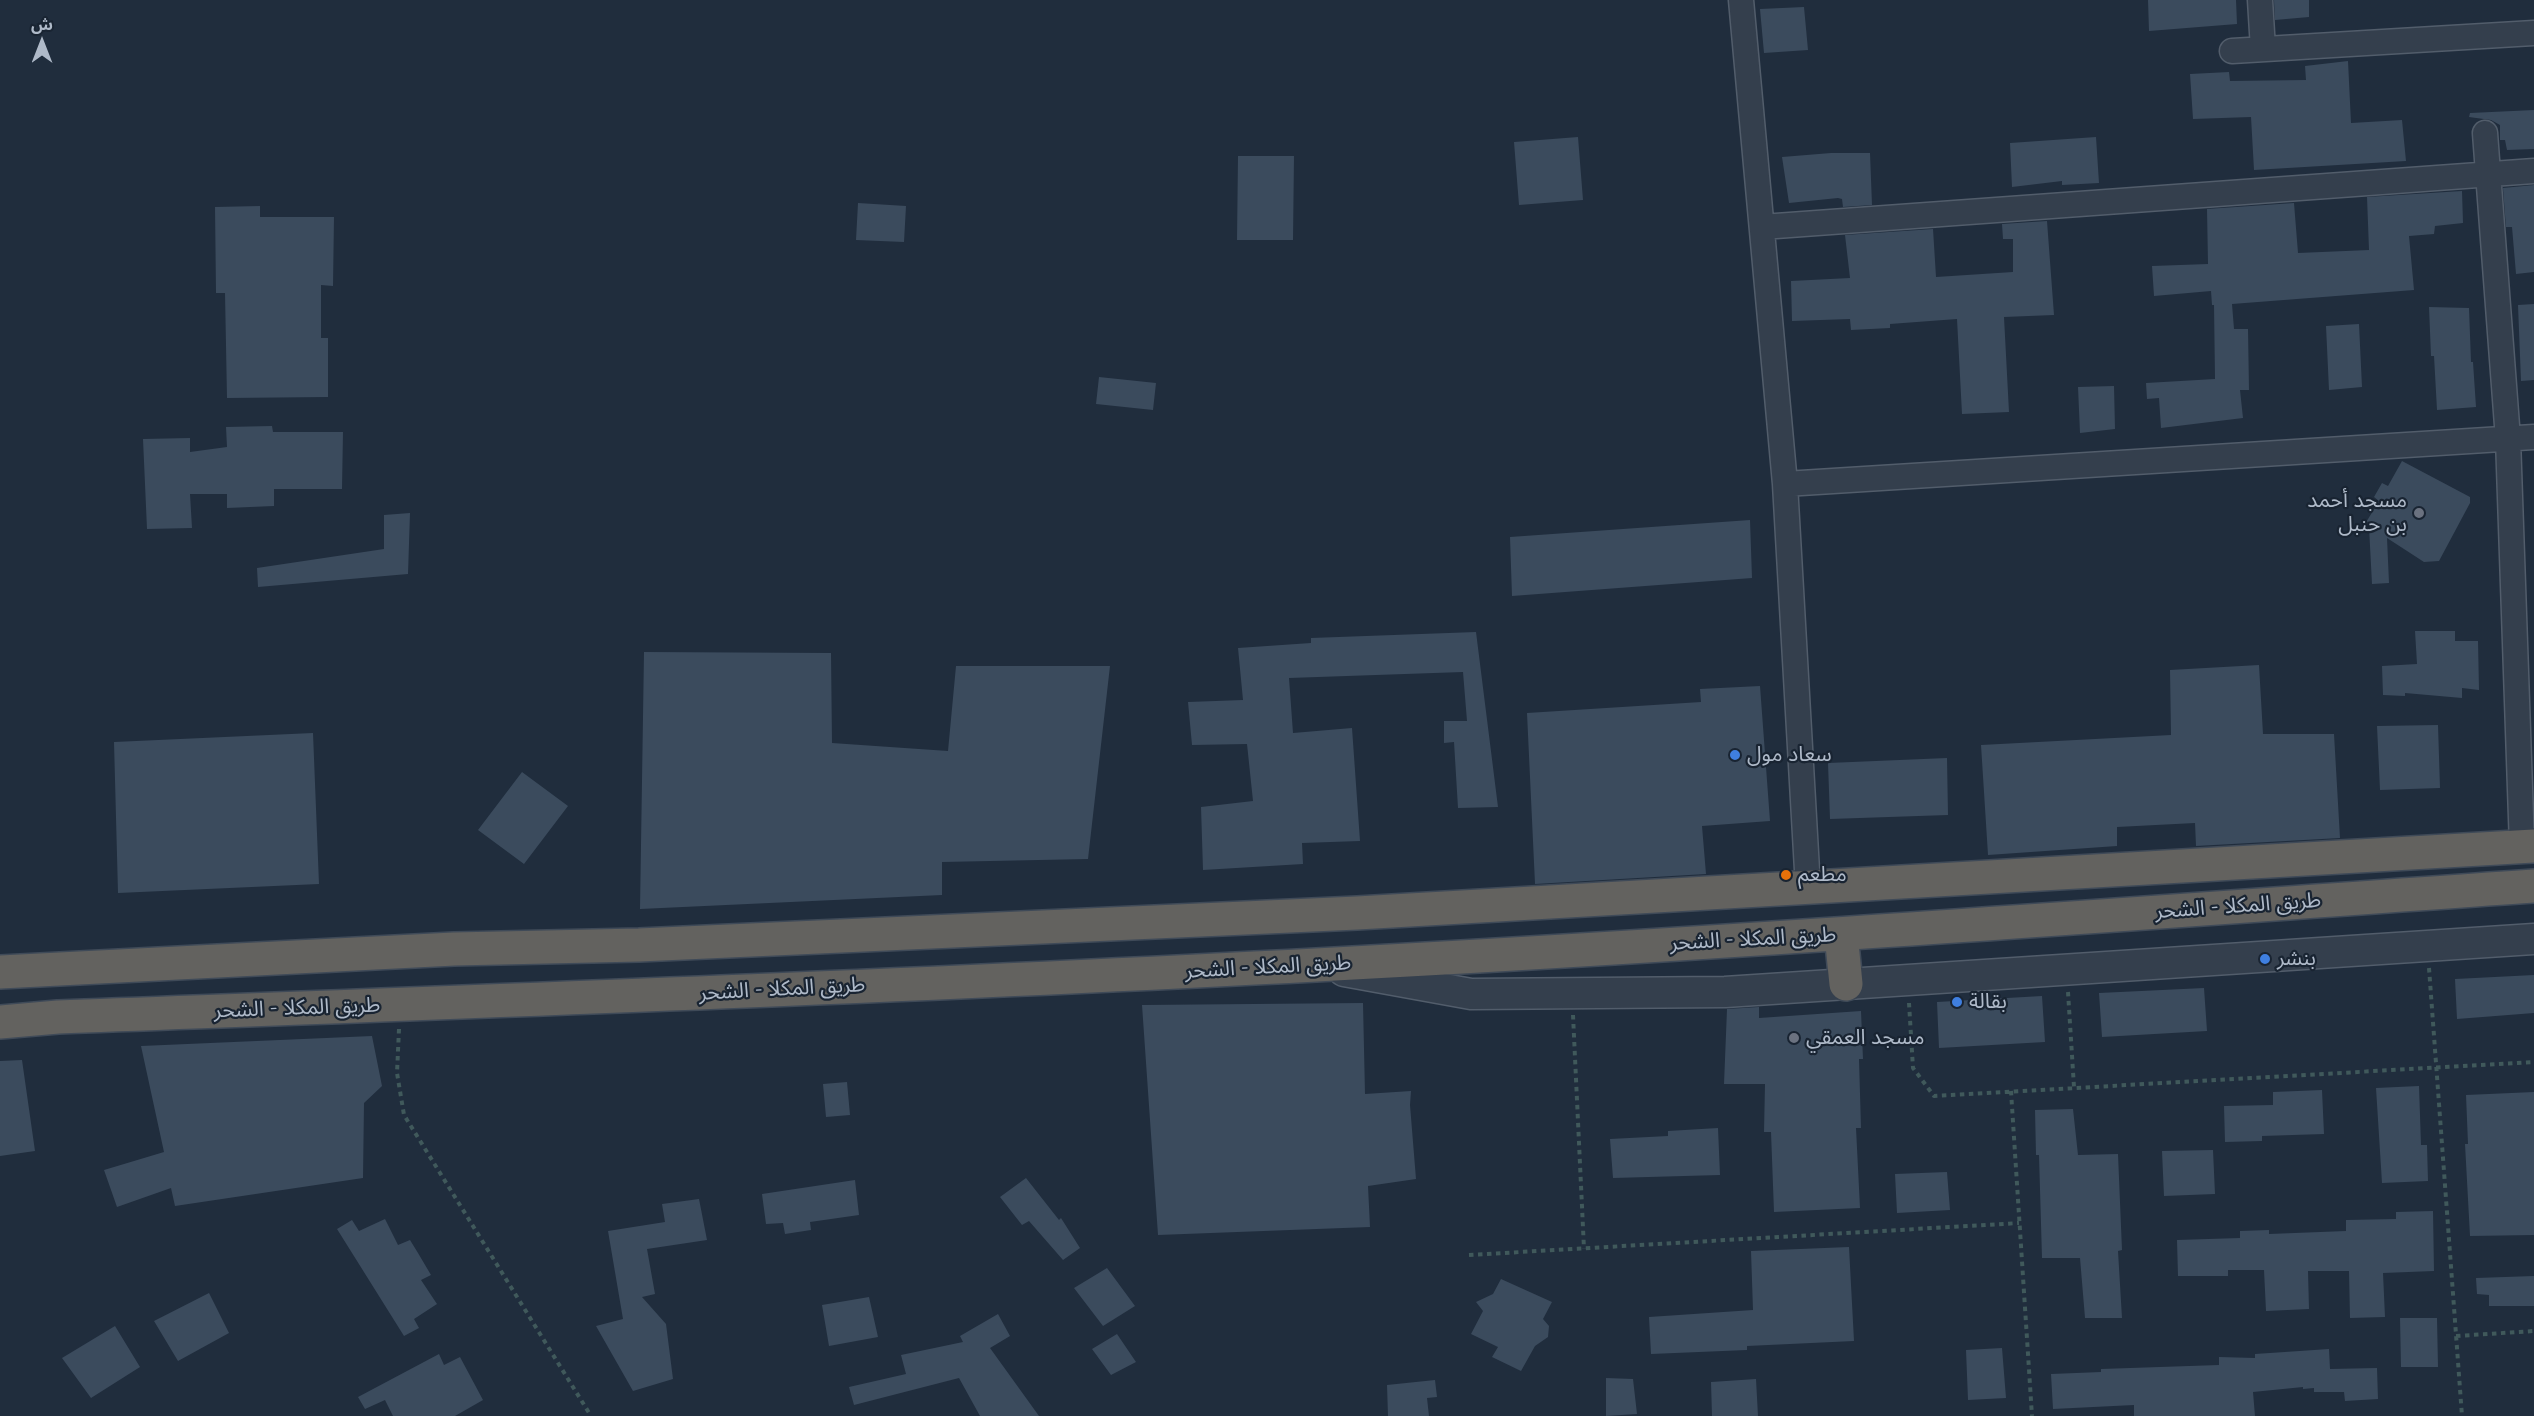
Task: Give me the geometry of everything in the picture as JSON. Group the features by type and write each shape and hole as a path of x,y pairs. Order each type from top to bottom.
{"highway":[{"name":"طريق المكلا - الشحر","path":"0,972 454,949 639,945 1358,913 2528,847"},
{"name":"طريق المكلا - الشحر","path":"0,1023 58,1017 400,1005 1360,963 1826,935 2534,886"},
{"path":"1808,888 1846,984"},
{"path":"1358,913 1360,963"},
{"path":"639,945 641,995"}],"street":[{"path":"1741,0 1785,484 1808,888"},
{"path":"2260,0 2263,49"},
{"path":"2232,51 2534,33"},
{"path":"2485,133 2508,439 2528,847"},
{"path":"1762,226 2534,171"},
{"path":"1785,484 2534,437"},
{"path":"1315,965 1471,994 1725,992 2534,939"}],"path":[{"path":"2427,946 2462,1416"},
{"path":"2067,971 2074,1087"},
{"path":"1907,980 1913,1068 1934,1096 2534,1062"},
{"path":"1571,993 1584,1249"},
{"path":"400,1005 397,1073 404,1115 591,1416"},
{"path":"2011,1091 2032,1416"},
{"path":"1469,1255 2019,1223"},
{"path":"2456,1336 2534,1331"}],"building":[{"path":"2148,0 2236,0 2237,24 2149,31"},
{"path":"2274,0 2309,0 2309,17 2275,20"},
{"path":"1804,7 1808,50 1764,53 1760,9"},
{"path":"2348,61 2351,123 2402,120 2406,161 2254,170 2251,117 2193,119 2190,74 2229,72 2230,81 2306,80 2305,66"},
{"path":"2534,110 2534,149 2507,150 2505,140 2500,140 2500,125 2491,120 2469,117 2470,113"},
{"path":"1578,137 1583,200 1519,205 1514,142"},
{"path":"2096,137 2099,183 2062,185 2062,181 2012,187 2010,143"},
{"path":"1870,153 1872,205 1843,207 1842,199 1838,198 1789,203 1782,157"},
{"path":"1238,156 1294,156 1293,240 1237,240"},
{"path":"2534,185 2534,272 2516,274 2512,227 2506,227 2503,188"},
{"path":"2462,191 2463,223 2435,226 2434,234 2409,236 2414,290 2232,304 2234,329 2248,329 2249,390 2240,390 2243,418 2161,428 2159,398 2147,399 2146,383 2215,379 2214,305 2212,305 2211,291 2154,296 2152,266 2208,264 2207,209 2294,203 2298,253 2369,250 2367,197"},
{"path":"858,203 906,206 904,242 856,240"},
{"path":"260,206 260,217 334,217 333,286 321,285 321,338 328,338 328,397 227,398 225,293 216,293 215,207"},
{"path":"2047,221 2054,315 2004,317 2009,412 1962,414 1957,319 1890,324 1890,328 1851,330 1850,319 1792,321 1791,281 1850,278 1845,235 1933,229 1936,277 2013,272 2013,239 2003,239 2002,224"},
{"path":"2534,304 2534,380 2521,381 2518,305"},
{"path":"2429,307 2469,308 2471,362 2473,362 2476,407 2437,410 2434,356 2431,356"},
{"path":"2359,324 2362,387 2329,390 2326,326"},
{"path":"1099,377 1156,383 1153,410 1096,404"},
{"path":"2114,386 2115,429 2080,433 2078,387"},
{"path":"272,426 273,432 343,432 342,489 274,489 274,506 227,508 227,494 190,494 192,528 147,529 143,439 190,438 190,452 227,447 226,427"},
{"name":"مسجد أحمد بن حنبل","path":"2402,461 2470,497 2470,503 2439,561 2424,562 2387,538 2389,583 2372,584 2369,527 2365,524 2379,501 2374,497 2382,483 2388,486"},
{"path":"410,513 408,574 258,587 257,568 384,549 384,515"},
{"path":"1750,520 1752,578 1512,596 1510,537"},
{"path":"2415,631 2455,631 2455,641 2478,641 2479,690 2462,688 2462,698 2405,693 2405,696 2383,695 2382,666 2417,664"},
{"path":"1476,632 1498,807 1458,808 1454,742 1444,743 1444,721 1467,721 1463,672 1289,678 1293,733 1352,728 1360,841 1302,843 1303,864 1203,870 1201,807 1253,801 1247,744 1192,745 1188,702 1243,700 1238,648 1311,643 1311,638"},
{"path":"644,652 831,653 832,743 948,751 956,666 1110,666 1088,859 942,862 942,895 640,909"},
{"path":"2259,665 2263,734 2334,734 2340,838 2196,846 2195,823 2117,827 2117,846 1988,855 1981,745 2171,735 2170,670"},
{"path":"1760,686 1770,821 1702,826 1706,874 1535,884 1527,713 1701,702 1700,689"},
{"path":"2438,725 2440,788 2380,790 2377,726"},
{"path":"313,733 319,884 118,893 114,742"},
{"path":"1947,758 1948,815 1830,819 1828,763"},
{"path":"522,772 568,806 524,864 478,830"},
{"path":"2534,975 2534,1013 2457,1019 2455,979"},
{"path":"2204,988 2207,1031 2102,1037 2099,993"},
{"path":"2042,996 2045,1042 1939,1048 1937,1002"},
{"path":"1363,1003 1365,1094 1411,1091 1416,1179 1368,1186 1370,1227 1158,1235 1142,1005"},
{"path":"1759,1007 1759,1018 1861,1011 1863,1059 1859,1059 1861,1128 1856,1128 1860,1208 1774,1212 1771,1132 1764,1132 1765,1084 1724,1084 1727,1009"},
{"path":"372,1036 382,1086 364,1103 363,1178 175,1206 171,1188 117,1207 104,1170 164,1152 141,1046"},
{"path":"22,1060 35,1151 0,1156 0,1061"},
{"path":"847,1082 850,1115 826,1117 823,1084"},
{"path":"2419,1086 2421,1145 2427,1145 2428,1181 2382,1183 2376,1088"},
{"path":"2322,1090 2324,1134 2262,1136 2262,1141 2225,1142 2224,1106 2273,1105 2273,1092"},
{"path":"2534,1092 2534,1235 2470,1236 2465,1144 2468,1144 2466,1095"},
{"path":"2073,1109 2078,1155 2118,1154 2122,1250 2118,1251 2122,1318 2085,1318 2080,1258 2042,1258 2039,1155 2036,1155 2035,1110"},
{"path":"1718,1128 1720,1175 1613,1178 1610,1139 1668,1136 1668,1131"},
{"path":"2213,1150 2215,1194 2164,1196 2162,1151"},
{"path":"1947,1172 1950,1210 1897,1213 1895,1174"},
{"path":"1026,1178 1059,1220 1061,1218 1080,1248 1063,1260 1029,1221 1022,1225 1000,1197"},
{"path":"855,1180 859,1215 810,1222 811,1230 785,1234 783,1223 766,1224 762,1194"},
{"path":"699,1199 707,1240 647,1249 655,1294 642,1297 666,1324 673,1379 633,1391 596,1326 623,1319 608,1231 665,1222 662,1204"},
{"path":"2433,1211 2434,1271 2383,1273 2385,1317 2350,1318 2349,1271 2308,1271 2309,1309 2266,1311 2264,1270 2228,1270 2228,1276 2178,1276 2177,1240 2240,1238 2240,1231 2269,1230 2269,1234 2346,1231 2346,1220 2396,1219 2396,1212"},
{"path":"385,1219 398,1245 410,1240 418,1253 431,1275 421,1280 437,1304 414,1319 419,1328 404,1336 337,1229 352,1220 359,1231"},
{"path":"1849,1247 1854,1341 1747,1346 1747,1350 1651,1354 1649,1317 1753,1310 1751,1251"},
{"path":"1107,1268 1135,1306 1103,1326 1074,1288"},
{"path":"2534,1276 2534,1306 2489,1306 2489,1295 2477,1294 2476,1278"},
{"path":"1501,1279 1552,1302 1543,1319 1549,1326 1548,1337 1535,1346 1521,1371 1492,1357 1498,1347 1471,1334 1483,1311 1476,1302 1493,1294"},
{"path":"209,1293 229,1333 178,1361 154,1321"},
{"path":"869,1297 878,1337 829,1346 822,1305"},
{"path":"998,1314 1010,1336 990,1348 1039,1416 980,1416 959,1378 854,1405 849,1387 906,1374 901,1355 963,1342 960,1336"},
{"path":"2400,1318 2437,1318 2438,1367 2401,1367"},
{"path":"115,1326 140,1367 91,1398 62,1358"},
{"path":"1117,1334 1136,1362 1111,1375 1092,1349"},
{"path":"2002,1348 2006,1398 1968,1400 1966,1350"},
{"path":"2329,1349 2330,1369 2377,1368 2378,1399 2345,1401 2344,1392 2314,1392 2314,1388 2303,1389 2303,1387 2253,1392 2255,1416 2134,1416 2134,1405 2053,1409 2051,1374 2101,1372 2101,1369 2219,1365 2219,1357 2255,1358 2255,1354"},
{"path":"439,1354 444,1365 460,1357 483,1400 455,1416 393,1416 385,1400 365,1409 358,1397"},
{"path":"1606,1378 1633,1379 1637,1414 1606,1416"},
{"path":"1756,1379 1758,1416 1712,1416 1711,1382"},
{"path":"1435,1380 1437,1397 1427,1398 1429,1416 1388,1416 1387,1385"}],"place":[{"name":"مسجد أحمد بن حنبل","path":"2419,513"},
{"name":"سعاد مول","path":"1735,755"},
{"name":"مطعم","path":"1786,875"},
{"name":"بنشر","path":"2265,959"},
{"name":"بقالة","path":"1957,1002"},
{"name":"مسجد العمقي","path":"1794,1038"}]}
